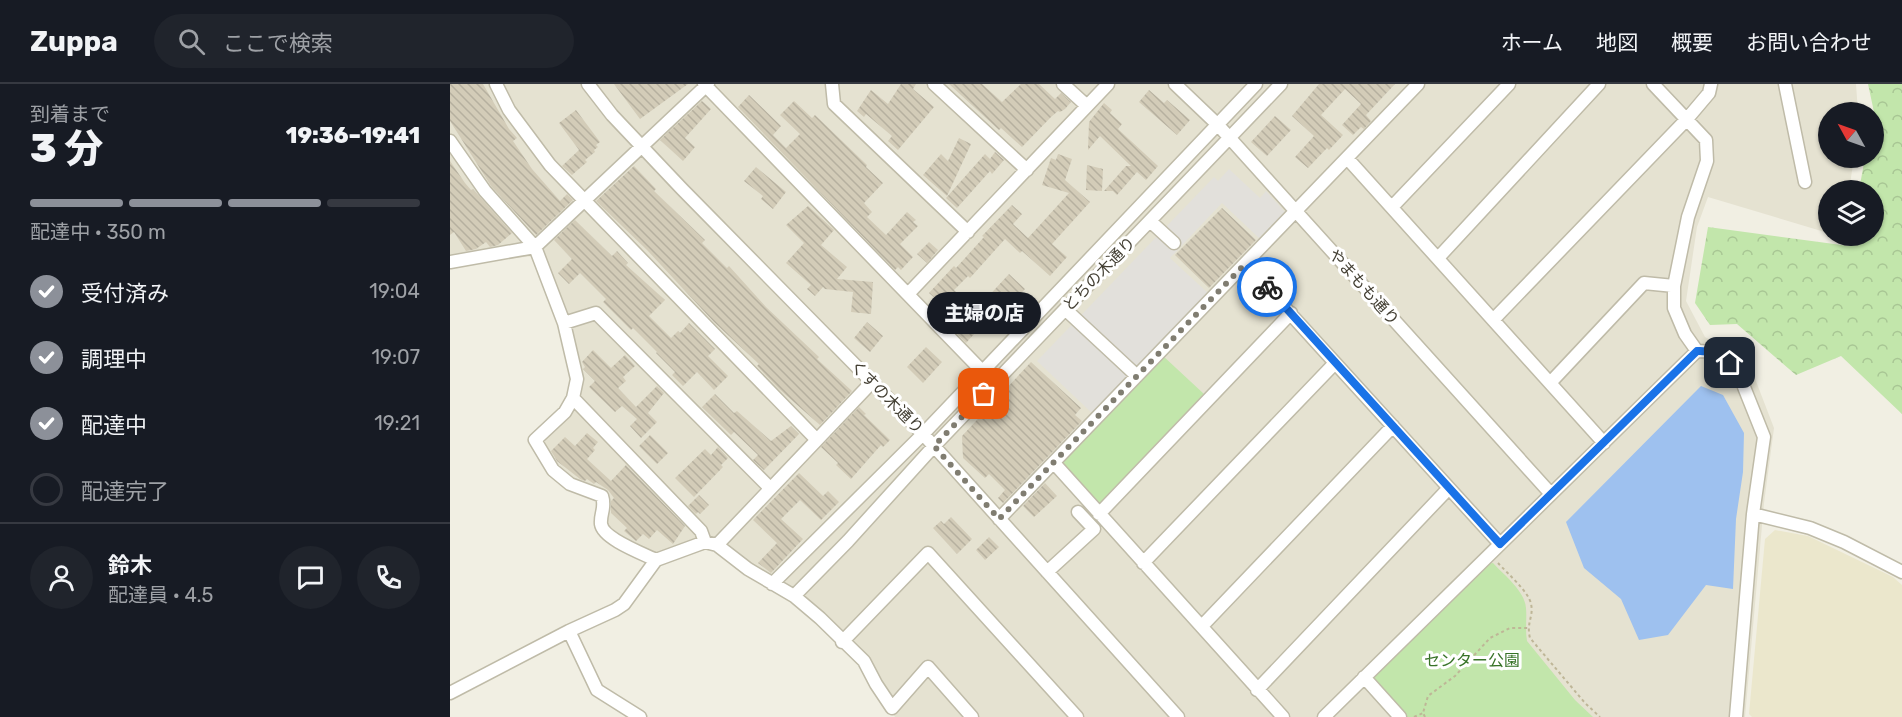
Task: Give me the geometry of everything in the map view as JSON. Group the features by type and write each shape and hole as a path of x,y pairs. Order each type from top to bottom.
{"street":[{"path":"496,84 509,110 550,165 817,440"},
{"name":"くすの木通り","path":"588,84 612,115 641,146 923,434 1178,717"},
{"path":"832,84 834,104 968,232"},
{"path":"934,84 1027,170"},
{"path":"1063,84 1087,106"},
{"path":"908,294 1108,84"},
{"name":"やまもも通り","path":"1175,84 1218,125 1551,494"},
{"name":"とちの木通り","path":"772,584 923,434 1256,84"},
{"name":"とちの木通り","path":"794,596 848,541 934,446 1281,84"},
{"path":"999,519 1418,84"},
{"path":"1392,207 1509,84"},
{"path":"1438,258 1599,84"},
{"path":"1653,84 1706,140 1707,161 1688,217 1674,286 1674,308 1685,334 1697,351"},
{"path":"1493,320 1687,119 1709,93 1711,84"},
{"path":"1785,84 1805,182"},
{"path":"450,261 535,247 706,85 983,372"},
{"path":"450,141 484,191 535,247 564,323 577,379 573,398 565,412 535,440 553,470 570,483 602,496 605,505 601,525 604,532 656,560"},
{"path":"1347,158 1604,443"},
{"path":"1150,221 1174,243"},
{"path":"1245,264 1500,544"},
{"path":"1550,383 1644,283 1674,286"},
{"path":"1065,309 1137,376"},
{"path":"564,323 596,313 770,488"},
{"path":"1099,514 1291,313"},
{"path":"1324,717 1697,351 1706,351 1720,355 1743,375 1744,387 1764,437 1753,514 1736,717"},
{"path":"1143,563 1335,363"},
{"path":"450,693 568,631 615,610 624,604 656,560 711,544 770,488 872,382"},
{"path":"573,398 711,544 794,596 864,661 892,708 928,667 972,717"},
{"path":"1202,626 1393,426"},
{"path":"1054,463 1283,717"},
{"path":"1257,690 1449,488"},
{"path":"1047,572 1094,529 1078,512"},
{"path":"1753,514 1810,528 1844,542 1902,572"},
{"path":"842,642 928,553 1077,717"},
{"path":"568,631 597,690 640,717"},
{"path":"1364,677 1400,717"}],"path":[{"path":"1490,554 1527,594 1532,605 1528,628 1530,638 1585,703 1600,717"},
{"path":"1425,717 1423,713 1428,696 1455,676 1490,638 1510,628 1528,628"},
{"path":"1414,717 1423,713"}],"shaded area":[{"path":"450,84 1856,84 1857,102 1818,102 1818,168 1852,168 1851,180 1818,180 1818,230 1708,197 1697,227 1686,301 1705,337 1724,347 1754,376 1774,428 1764,503 1745,717 895,717 860,664 797,605 714,547 659,564 615,547 606,541 595,529 598,501 557,482 543,463 530,437 566,402 573,379 564,335 534,256 450,265"},
{"path":"1229,169 1260,198 1266,191 1285,212 1259,238 1222,203 1170,258 1208,293 1093,414 1037,361 1214,177 1218,181"},
{"path":"1775,530 1808,536 1893,577 1902,585 1902,717 1752,717 1749,714 1765,539"}],"green space":[{"path":"1868,84 1902,84 1902,414 1841,356 1796,375 1737,324 1710,325 1695,303 1708,227 1818,242 1818,246 1884,246 1884,180 1861,180 1863,168 1884,168 1884,102 1872,102"},
{"path":"1162,355 1204,394 1099,504 1061,461"},
{"name":"センター公園","path":"1493,563 1522,595 1525,602 1527,641 1575,700 1593,717 1407,717 1374,681 1374,674 1486,564"}],"water":[{"path":"1701,386 1723,395 1744,433 1743,472 1736,519 1733,589 1706,585 1668,635 1639,640 1621,599 1584,568 1566,522"}],"building":[{"path":"450,84 483,84 509,129 517,138 513,141 532,169 560,201 567,194 573,200 536,235 491,186 450,121"},
{"path":"614,84 688,84 640,119"},
{"path":"901,84 916,84 913,89 934,107 898,150 888,141 892,136 866,114 864,117 857,111 871,90 888,104"},
{"path":"949,84 982,84 1002,102 1021,84 1039,84 1055,99 1061,93 1071,102 1065,109 1051,117 1022,147 1001,128 999,130"},
{"path":"1319,84 1395,84 1366,115 1371,121 1364,129 1361,127 1353,135 1342,125 1361,104 1345,89 1321,115 1343,135 1308,168 1295,157 1314,136 1292,116"},
{"path":"1149,90 1164,103 1167,100 1190,120 1177,135 1139,102"},
{"path":"749,95 781,126 773,135 786,148 800,134 780,115 794,101 812,118 815,115 867,165 866,167 883,183 864,203 872,212 867,217 886,235 907,212 916,220 913,222 918,226 900,244 913,257 901,270 898,267 895,270 738,107"},
{"path":"702,101 711,109 685,138 695,147 683,161 660,140"},
{"path":"1104,103 1112,110 1110,113 1122,124 1118,129 1158,166 1146,180 1137,172 1117,195 1113,191 1104,191 1126,166 1131,166 1100,136 1088,150 1089,122"},
{"path":"576,110 600,142 596,145 598,147 594,150 595,152 585,160 587,162 572,175 562,166 579,150 559,123"},
{"path":"1275,116 1291,130 1267,156 1251,142"},
{"path":"959,138 971,144 947,196 923,175 941,154 948,161"},
{"path":"995,152 1004,160 992,174 990,171 957,208 946,198 985,154 990,159"},
{"path":"1058,154 1072,159 1065,180 1090,202 1052,244 1067,257 1050,276 1005,239 970,278 968,276 954,290 973,308 981,299 983,302 1009,274 1025,289 998,319 992,314 966,343 941,317 948,310 929,293 954,266 956,268 984,237 982,236 1012,205 1022,214 1013,224 1028,238 1069,193 1042,185 1051,158 1056,160"},
{"path":"450,161 471,190 473,189 512,233 498,245 490,247 486,242 476,249 466,251 454,232 450,235"},
{"path":"1087,165 1103,169 1102,191 1086,190"},
{"path":"634,166 656,189 654,191 705,240 702,243 727,268 729,266 766,307 819,357 817,359 852,391 820,425 779,389 757,366 759,364 714,322 647,250 596,201"},
{"path":"756,167 786,192 773,209 761,199 763,196 744,181"},
{"path":"808,206 834,230 821,245 847,267 837,279 873,282 871,314 851,312 853,292 823,287 815,296 807,289 811,285 786,263 804,243 786,225"},
{"path":"1222,208 1256,240 1209,288 1175,255"},
{"path":"575,220 612,256 617,251 628,263 626,265 665,300 649,316 671,338 678,331 680,333 689,323 715,349 708,356 728,376 714,390 697,372 683,386 672,375 675,372 657,352 603,302 606,299 580,273 569,284 558,273 572,259 554,240"},
{"path":"929,242 938,250 927,263 917,254"},
{"path":"867,322 883,336 870,352 854,338"},
{"path":"926,347 942,362 923,383 907,367"},
{"path":"593,350 611,368 625,355 635,366 623,377 626,381 618,388 636,407 657,386 664,393 648,413 657,422 641,438 630,426 637,419 622,406 615,412 589,387 595,381 583,369 585,367 582,362"},
{"path":"1031,362 1081,408 1075,415 1082,421 1003,503 998,498 1005,490 989,474 985,478 963,458 962,436"},
{"path":"715,394 734,413 737,411 771,441 791,426 799,434 764,470 753,460 758,455 734,432 731,435 702,407"},
{"path":"859,407 866,414 864,415 890,440 883,447 881,445 851,479 821,447"},
{"path":"587,433 598,442 593,448 595,450 587,459 611,481 626,465 685,526 673,544 657,530 649,539 643,534 636,541 624,531 627,528 611,513 611,501 614,498 608,490 596,482 594,484 587,479 585,481 580,479 557,461 551,451 565,437 575,446"},
{"path":"650,435 668,453 657,464 639,446"},
{"path":"718,447 728,458 721,465 723,467 694,497 675,478 705,449 711,455"},
{"path":"799,473 823,496 828,491 839,502 821,520 800,500 781,519 803,539 771,573 758,563 777,543 753,520"},
{"path":"1045,483 1057,496 1034,517 1023,506"},
{"path":"699,495 709,505 700,514 698,512 696,514 688,506"},
{"path":"951,517 972,539 957,554 933,528 941,521 944,524"},
{"path":"989,537 999,547 985,560 976,550"}],"way so far":[{"path":"984,394 934,446 999,519 1245,264 1267,287"}],"place":[{"name":"主婦の店","path":"984,394"}],"route":[{"path":"1267,287 1500,544 1697,351 1720,355 1730,363"}]}
